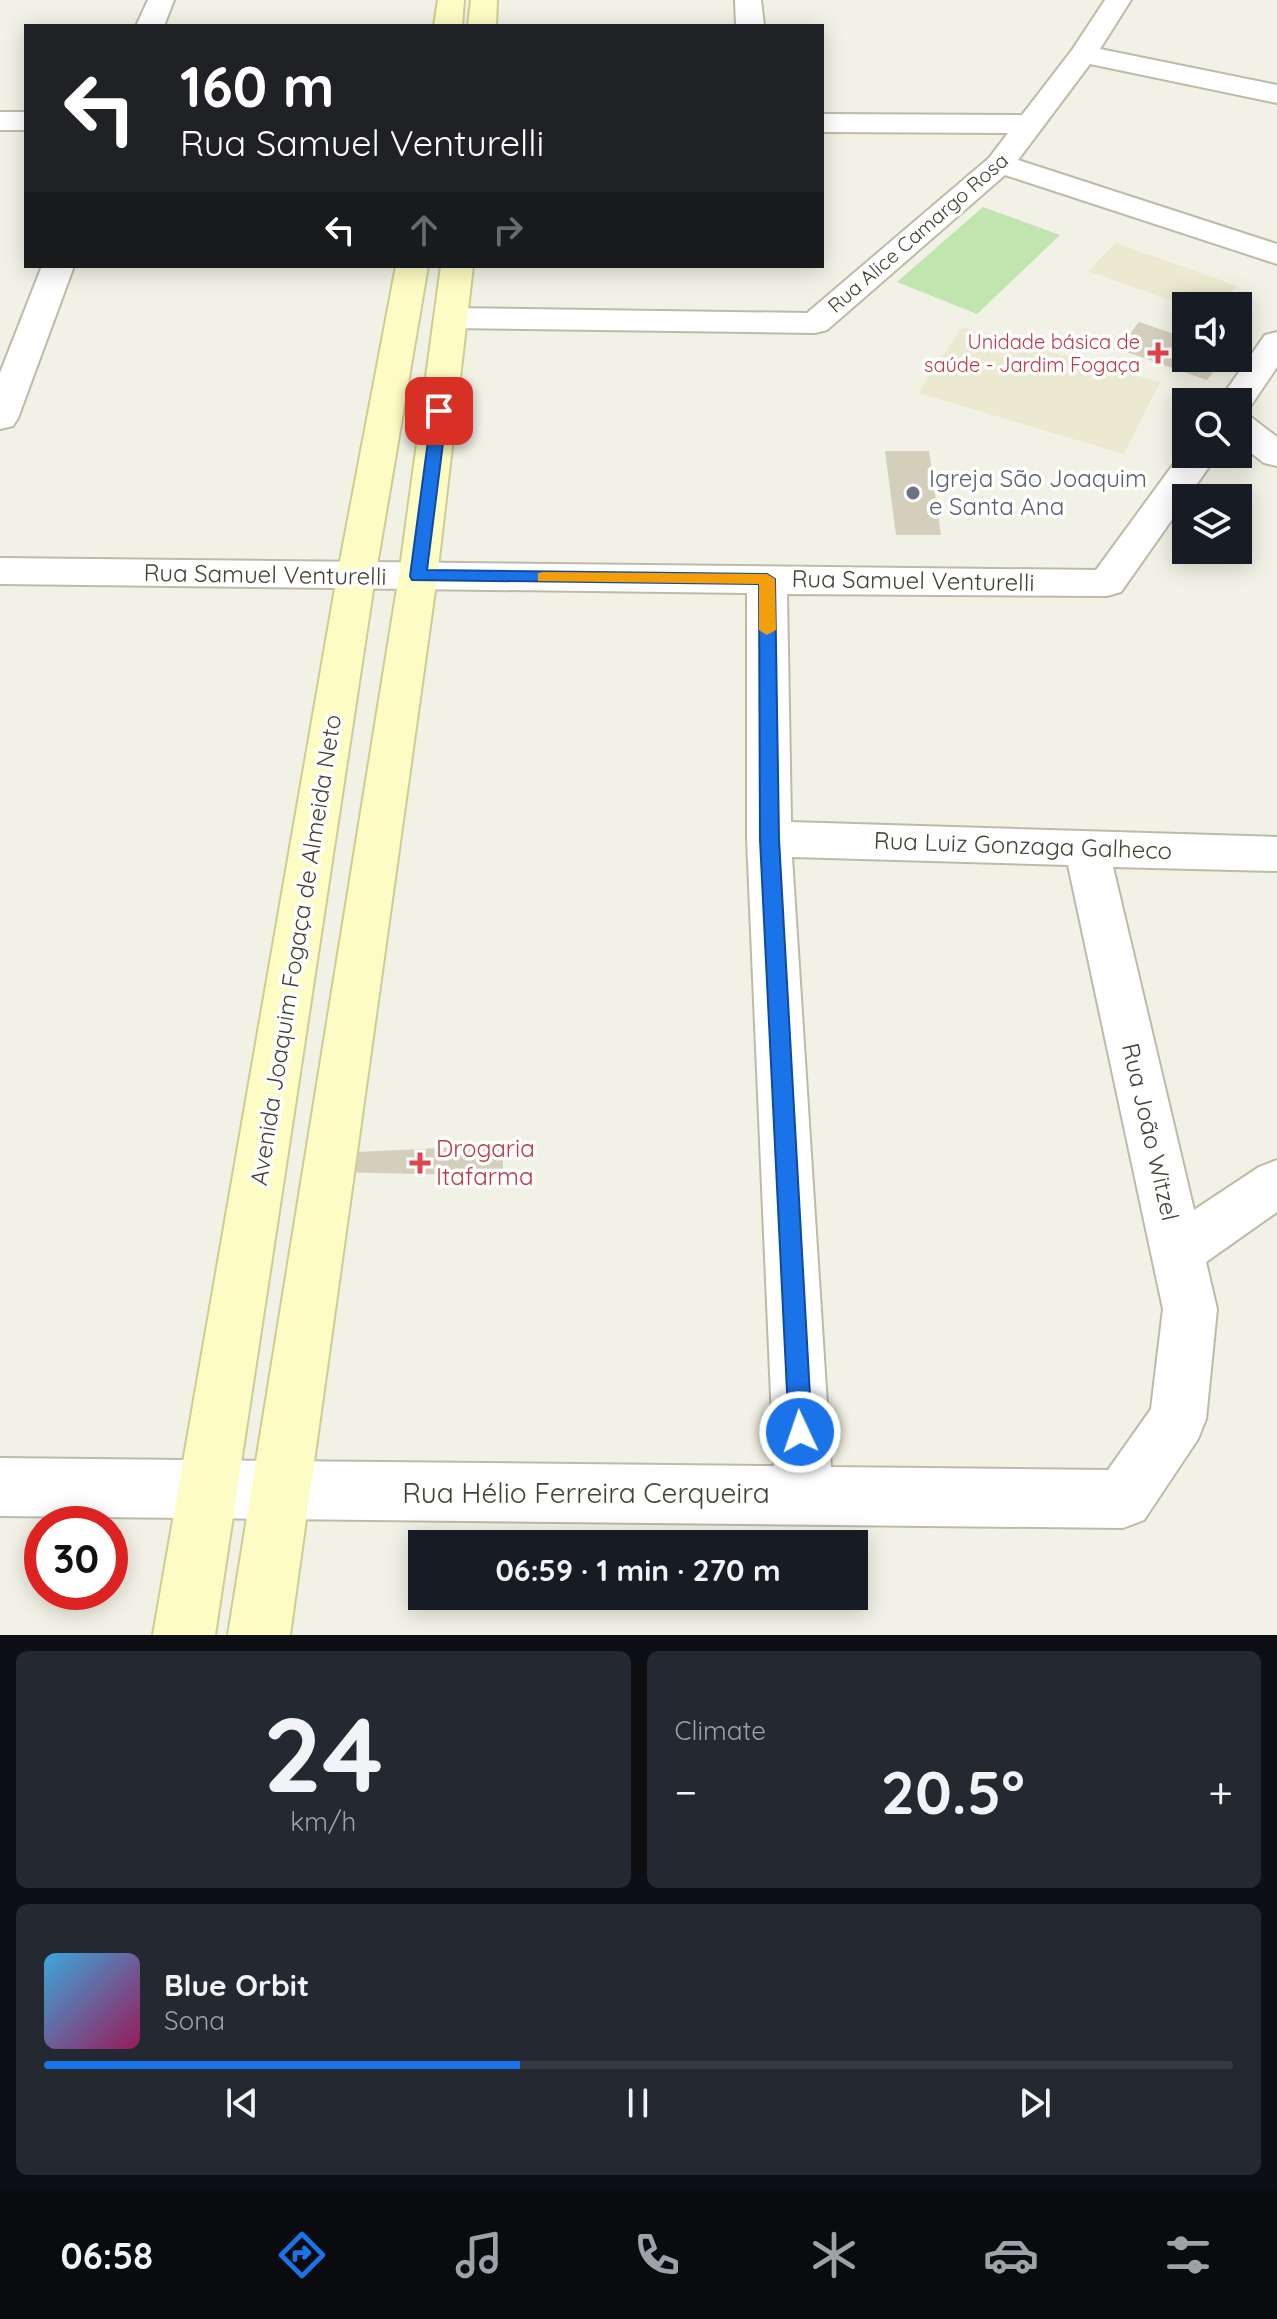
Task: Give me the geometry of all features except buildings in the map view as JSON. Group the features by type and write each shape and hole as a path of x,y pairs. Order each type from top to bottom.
{"street":[{"path":"151,24 161,0"},
{"path":"448,24 451,0"},
{"path":"482,24 484,0"},
{"path":"748,0 750,24"},
{"name":"Rua Alice Camargo Rosa","path":"451,318 815,323 1000,164 1033,124 1118,0"},
{"path":"1083,54 1277,94"},
{"path":"0,121 24,121"},
{"path":"824,123 1033,124"},
{"path":"1000,164 1277,254"},
{"path":"0,418 57,268"},
{"name":"Avenida Joaquim Fogaça de Almeida Neto","path":"184,1635 356,577 412,268"},
{"path":"259,1635 418,576 457,268"},
{"path":"1246,388 1277,342"},
{"path":"1252,436 1277,455"},
{"name":"Rua Samuel Venturelli","path":"0,571 1107,583 1190,468"},
{"path":"767,579 769,839 804,1495"},
{"name":"Rua Luiz Gonzaga Galheco","path":"769,839 1277,854"},
{"name":"Rua João Witzel","path":"1086,846 1190,1309 1178,1419"},
{"path":"1177,1252 1277,1183"},
{"name":"Rua Hélio Ferreira Cerqueira","path":"0,1487 1123,1499 1178,1419"}],"shaded area":[{"path":"1116,243 1237,286 1232,292 1172,292 1172,301 1088,271"},
{"path":"962,327 1160,382 1124,454 918,393"}],"green space":[{"path":"983,207 1060,235 977,314 897,282"}],"slow traffic":[{"path":"543,577 767,579 767,630"}],"place":[{"name":"Unidade básica de saúde - Jardim Fogaça","path":"1158,353"},
{"name":"Igreja São Joaquim e Santa Ana","path":"913,493"},
{"name":"Drogaria Itafarma","path":"420,1163"}],"route":[{"path":"439,411 418,576 767,579 769,839 800,1432"}]}
